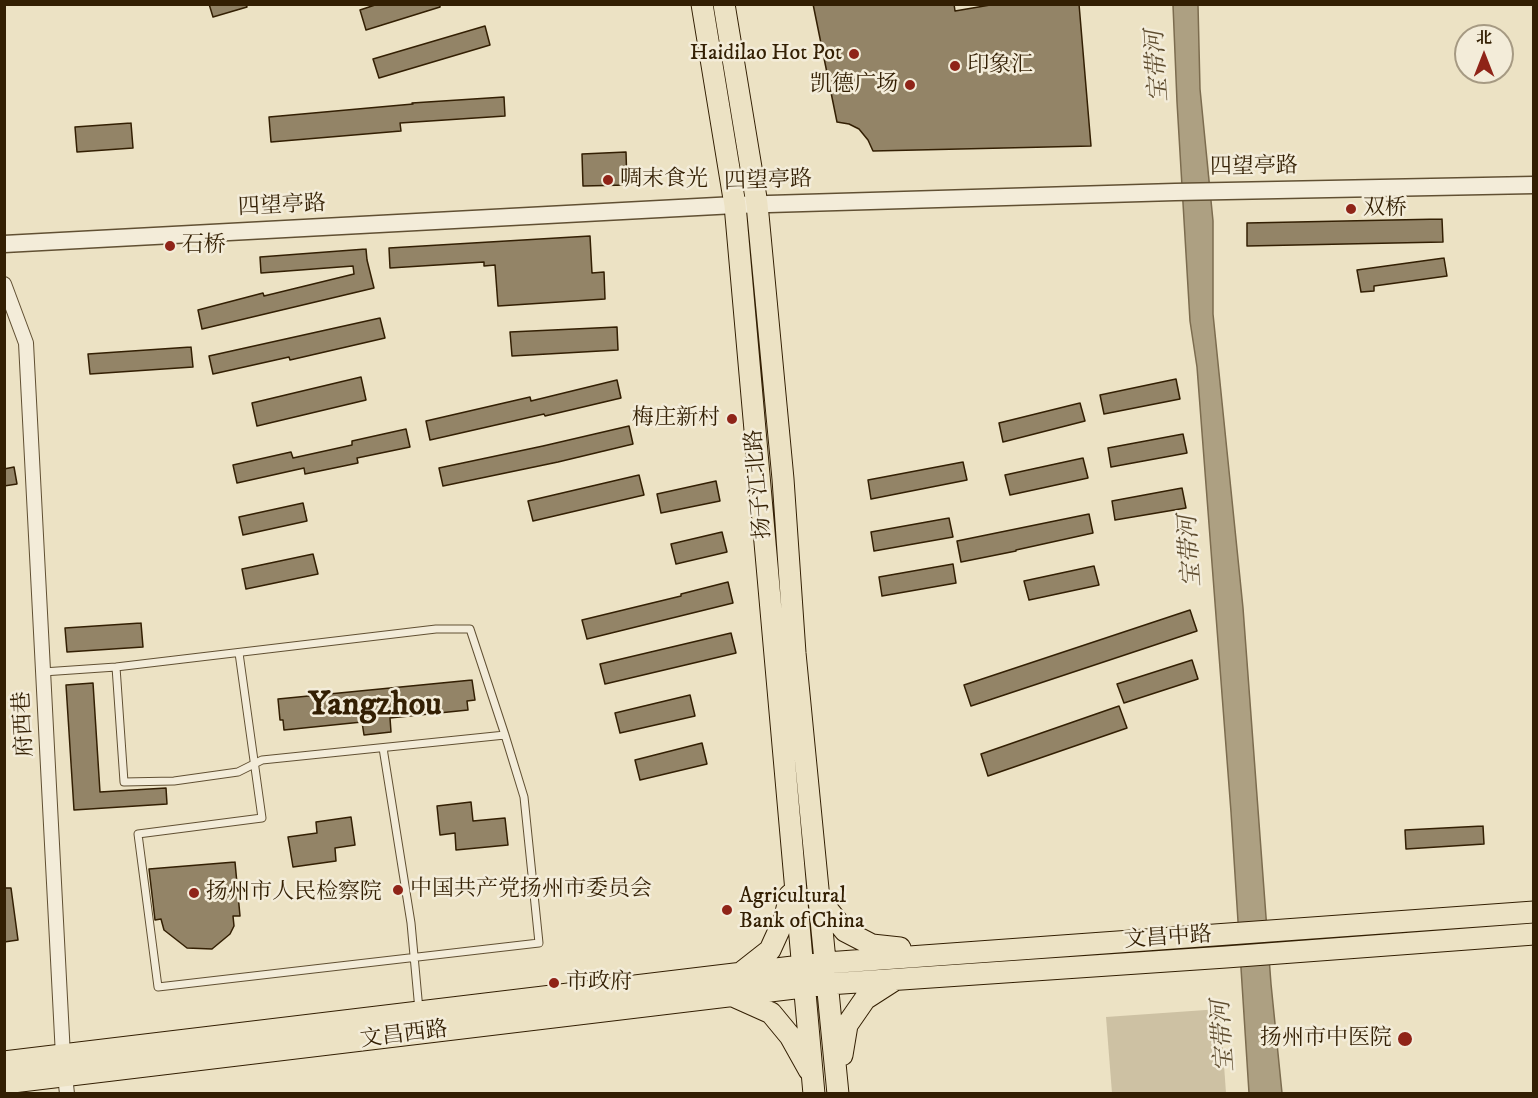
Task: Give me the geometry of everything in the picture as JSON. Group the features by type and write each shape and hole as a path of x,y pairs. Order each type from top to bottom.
{"main road":[{"name":"扬子江北路","path":"702,4 735,205 813,1085"},
{"name":"扬子江北路","path":"724,4 757,204 783,479 795,653 838,1086"},
{"path":"741,973 770,950 785,917 794,876"},
{"path":"820,900 845,931 872,945 954,954"},
{"name":"文昌中路","path":"802,965 1533,912"},
{"name":"文昌中路","path":"804,987 1533,934"},
{"name":"文昌西路","path":"4,1062 65,1075 420,1012 802,965"},
{"path":"838,1086 847,1025 865,999 896,980"},
{"name":"文昌西路","path":"4,1083 804,987"},
{"path":"732,996 771,1013 790,1036 813,1085"}],"street":[{"name":"四望亭路","path":"4,244 757,204 1533,185"},
{"name":"府西巷","path":"4,284 26,343 65,1075"}],"lane":[{"path":"43,672 116,667 436,629 470,629 524,797 539,943 158,987 138,834 262,818 239,653"},
{"path":"116,667 124,782 174,781 238,772 262,760 505,735"},
{"path":"383,748 411,923 420,1012"}],"shaded area":[{"path":"1173,5 1198,5 1200,89 1213,221 1213,314 1243,608 1271,984 1282,1093 1249,1093 1231,812 1197,367 1190,321"},
{"path":"1220,1009 1226,1093 1112,1093 1106,1017"}],"building":[{"path":"209,4 246,4 247,7 213,17"},
{"path":"378,4 440,4 440,7 366,30 360,10"},
{"name":"印象汇","path":"813,4 954,4 955,11 996,4 1079,4 1091,146 873,151 859,129 837,122"},
{"path":"485,26 490,45 379,78 373,59"},
{"path":"504,97 505,116 400,123 401,131 271,142 269,117 412,103"},
{"path":"131,123 133,148 77,152 75,127"},
{"path":"626,152 627,185 583,186 582,154"},
{"path":"1442,219 1443,242 1247,246 1247,223"},
{"path":"590,236 592,273 604,272 605,299 498,306 495,265 484,266 484,262 390,268 389,248"},
{"path":"366,249 374,288 202,329 198,310 263,293 264,296 354,274 353,266 261,273 260,257"},
{"path":"1444,258 1447,276 1374,286 1374,291 1361,292 1357,270"},
{"path":"380,318 385,338 290,360 289,357 213,374 209,356"},
{"path":"617,327 618,350 512,356 510,332"},
{"path":"191,347 193,367 90,374 88,354"},
{"path":"361,377 366,400 257,426 252,403"},
{"path":"1176,379 1180,399 1104,414 1100,395"},
{"path":"617,380 621,398 430,440 426,421 530,397 531,401"},
{"path":"1080,403 1085,421 1003,442 999,423"},
{"path":"629,426 633,444 443,486 439,468"},
{"path":"406,429 410,447 357,458 358,463 305,474 304,468 237,483 233,465 291,452 293,458 352,445 352,441"},
{"path":"1183,434 1187,453 1111,467 1108,448"},
{"path":"1083,458 1088,478 1010,495 1005,475"},
{"path":"963,462 967,480 871,499 868,480"},
{"path":"14,467 17,484 4,486 4,469"},
{"path":"639,475 644,495 533,521 528,501"},
{"path":"716,481 720,501 661,513 657,494"},
{"path":"1182,488 1186,508 1115,520 1112,501"},
{"path":"303,503 307,521 243,535 239,517"},
{"path":"1089,514 1093,533 961,562 957,541"},
{"path":"949,518 953,537 874,551 871,532"},
{"path":"722,532 727,552 676,564 671,544"},
{"path":"313,554 318,574 246,589 242,569"},
{"path":"953,564 956,583 882,596 879,577"},
{"path":"1094,566 1099,585 1029,600 1024,581"},
{"path":"728,582 733,603 587,639 582,620"},
{"path":"1190,610 1197,631 971,706 964,685"},
{"path":"141,623 143,647 67,652 65,628"},
{"path":"731,633 736,653 605,684 600,664"},
{"path":"1192,660 1198,679 1124,703 1117,684"},
{"path":"472,680 475,700 467,701 468,710 390,718 391,732 364,735 362,722 284,730 283,720 280,720 278,699"},
{"path":"93,683 100,792 166,788 167,804 74,810 66,685"},
{"path":"690,695 695,716 620,733 615,713"},
{"path":"1119,706 1127,728 988,776 981,754"},
{"path":"702,743 707,764 640,780 635,760"},
{"path":"471,802 473,821 505,818 508,845 456,850 455,833 440,835 437,806"},
{"path":"351,817 355,845 335,848 336,861 293,867 288,837 317,833 316,822"},
{"path":"1483,826 1484,844 1406,849 1405,830"},
{"name":"扬州市人民检察院","path":"235,862 240,916 233,916 234,926 230,934 212,949 187,948 164,930 161,919 155,920 149,869"},
{"path":"4,888 11,888 18,940 4,942"}],"place":[{"name":"Haidilao Hot Pot","path":"854,54"},
{"name":"印象汇","path":"955,66"},
{"name":"凯德广场","path":"910,85"},
{"name":"啁末食光","path":"608,180"},
{"name":"双桥","path":"1351,209"},
{"name":"石桥","path":"170,246"},
{"name":"梅庄新村","path":"732,419"},
{"name":"中国共产党扬州市委员会","path":"398,890"},
{"name":"扬州市人民检察院","path":"194,893"},
{"name":"Agricultural Bank of China","path":"727,910"},
{"name":"市政府","path":"554,983"},
{"name":"扬州市中医院","path":"1405,1039"}],"district":[{"name":"Yangzhou","path":"375,707"}],"water label":[{"name":"宝带河","path":"1159,66"},
{"name":"宝带河","path":"1192,551"},
{"name":"宝带河","path":"1225,1036"}]}
